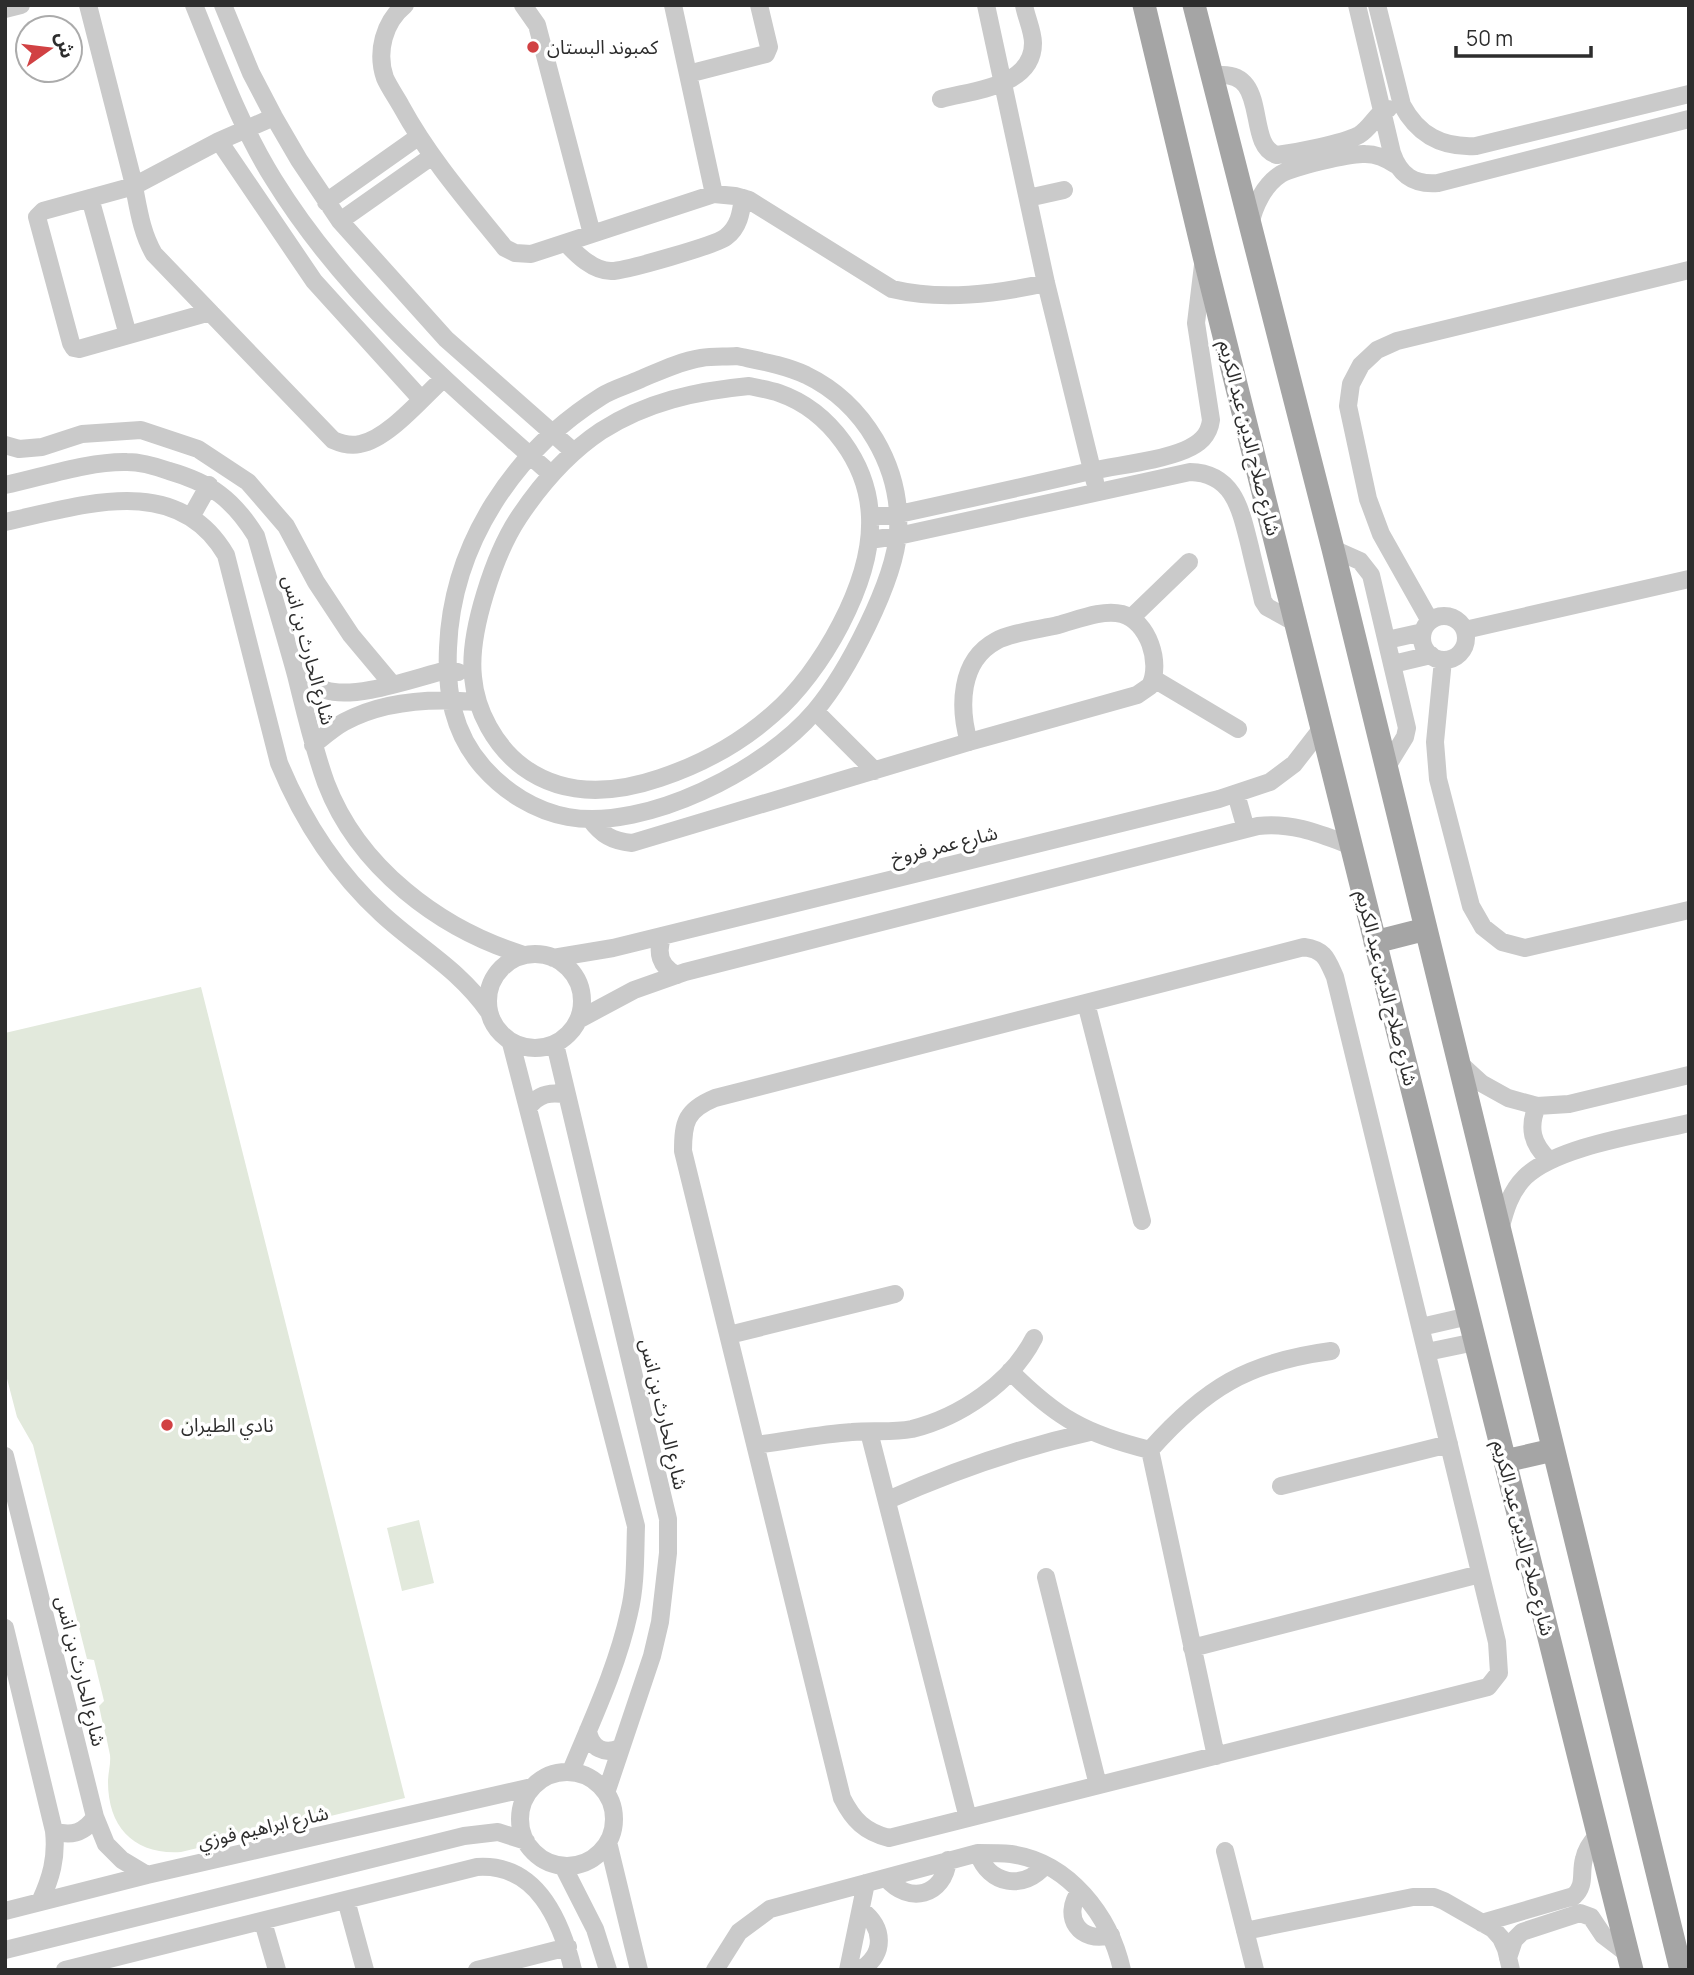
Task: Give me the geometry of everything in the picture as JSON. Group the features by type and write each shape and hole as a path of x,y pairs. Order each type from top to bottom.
{"main road":[{"name":"شارع صلاح الدين عبد الكريم","path":"1144,5 1204,256 1630,1962"},
{"path":"1194,5 1333,549 1681,1970"},
{"path":"1375,942 1426,929"},
{"path":"1505,1461 1553,1450"}],"street":[{"path":"5,9 21,5"},
{"path":"88,5 145,239 154,254 333,440 346,445 360,444 379,437 443,379"},
{"path":"194,5 247,129 274,180 353,285 443,379 551,474"},
{"path":"223,5 251,73 274,117 340,221 446,339 574,452"},
{"path":"405,5 396,12 384,32 381,54 385,77 431,157 505,248 515,253 531,254 714,194 743,198 892,289 906,293 980,295 1046,283"},
{"path":"523,5 537,25 592,234"},
{"path":"673,5 714,194"},
{"path":"688,74 766,54 769,47 759,5"},
{"path":"986,5 1046,283 1098,493"},
{"path":"941,99 1003,83 1019,75 1030,60 1033,42 1024,5"},
{"path":"1357,5 1396,164"},
{"path":"1377,5 1402,105 1409,119 1432,139 1461,147 1476,146 1689,94"},
{"path":"1212,76 1219,74 1235,77 1247,87 1265,146 1271,153 1287,154 1353,138 1370,127 1382,111 1402,105"},
{"path":"210,312 79,349 72,346 36,220 43,211 134,186 219,141 274,117"},
{"path":"1249,228 1263,193 1278,177 1290,170 1355,154 1377,155 1396,164 1414,181 1438,183 1689,119"},
{"path":"326,202 418,137"},
{"path":"219,141 314,281 421,399"},
{"path":"1271,153 1267,169 1278,177"},
{"path":"340,221 431,157"},
{"path":"1028,198 1064,190"},
{"path":"90,198 128,335"},
{"path":"565,243 593,266 610,271 630,267 708,246 727,237 740,220 743,198"},
{"path":"870,517 899,514 1183,451 1205,438 1211,420 1196,323 1204,256"},
{"path":"1437,657 1423,645 1426,626 1381,534 1368,499 1348,406 1351,384 1361,365 1377,350 1397,341 1689,270"},
{"path":"737,356 805,375 835,393 860,418 880,447 893,479 899,514 898,536 885,583 867,628 843,671 815,711 785,741 750,767 713,788 674,803 632,814 590,819 568,817 526,802 491,776 464,741 449,699 447,670 449,622 463,564 476,531 501,490 552,433 603,395 667,368 701,358 737,356"},
{"path":"749,386 780,393 809,408 833,429 852,455 865,485 870,517 869,540 856,589 841,623 809,676 775,713 736,744 692,767 645,784 596,792 569,789 545,780 522,766 503,748 488,726 477,702 472,674 478,620 494,567 518,518 551,474 602,431 636,412 660,402 710,389 749,386"},
{"path":"5,445 19,449 42,447 82,434 141,430 198,449 248,482 286,526 323,593 351,635 392,684"},
{"name":"شارع الحارث بن انس","path":"5,485 93,465 126,462 148,464 209,485 228,499 244,516 256,536 313,745 341,816 360,845 383,872 408,895 482,939 524,955"},
{"path":"869,540 1191,472 1202,472 1226,486 1236,498 1263,601 1267,607 1296,623"},
{"path":"191,517 209,485"},
{"path":"5,522 91,503 125,499 150,502 191,517 206,527 226,555 279,763 292,796 310,829 356,889 383,916 460,976 489,1012"},
{"path":"1333,549 1368,567 1393,664 1408,728 1386,768"},
{"path":"1131,618 1189,562"},
{"path":"1465,631 1689,579"},
{"path":"590,819 601,833 616,841 632,843 1136,695 1144,692 1154,679 1155,670 1150,646 1139,624 1122,614 1103,613 996,640 977,659 966,680 962,712 969,743"},
{"path":"1387,640 1426,626 1437,617 1454,618 1465,631 1464,647 1458,654 1393,664"},
{"path":"1437,657 1438,779 1471,906 1483,927 1502,942 1525,948 1689,910"},
{"path":"296,676 326,691 343,694 447,670 472,674"},
{"path":"1154,679 1238,729"},
{"path":"313,745 341,723 381,708 449,699 477,702"},
{"path":"815,711 875,771"},
{"name":"شارع عمر فروخ","path":"553,958 663,936 1236,794 1270,782 1294,764 1322,728"},
{"path":"1236,794 1246,829"},
{"path":"578,1020 634,990 677,975 1246,829 1277,824 1299,827 1352,846"},
{"path":"663,936 659,948 662,962 677,975"},
{"path":"1304,947 1317,948 1326,958 1335,977 1421,1327 1497,1642 1499,1673 1488,1687 889,1838 873,1834 860,1825 849,1813 842,1798 683,1151 683,1130 690,1113 715,1098 1086,1003 1304,947"},
{"path":"538,954 566,965 578,984 582,1006 578,1020 565,1038 555,1044 533,1049 501,1035 489,1012 491,983 510,961 524,955 538,954"},
{"path":"1086,1003 1142,1221"},
{"path":"512,1042 636,1526 630,1611 619,1651 570,1772"},
{"name":"شارع الحارث بن انس","path":"555,1044 667,1519 668,1553 660,1622 652,1656 606,1793"},
{"path":"1458,1063 1481,1083 1508,1098 1537,1106 1569,1104 1689,1075"},
{"path":"528,1108 545,1094 567,1095"},
{"path":"1537,1106 1532,1118 1534,1141 1540,1152 1549,1160"},
{"path":"1500,1230 1507,1202 1524,1177 1549,1160 1577,1150 1689,1123"},
{"path":"729,1335 895,1294"},
{"path":"1421,1327 1469,1316"},
{"path":"756,1445 854,1432 911,1429 938,1420 987,1392 1010,1371 1034,1338"},
{"path":"1427,1352 1475,1342"},
{"path":"1150,1450 1172,1424 1199,1401 1229,1381 1284,1359 1331,1351"},
{"path":"1010,1371 1037,1398 1071,1422 1109,1440 1150,1450"},
{"path":"869,1432 968,1818"},
{"path":"888,1500 986,1459 1090,1432"},
{"path":"1281,1486 1449,1444"},
{"path":"1150,1450 1216,1756"},
{"name":"شارع الحارث بن انس","path":"5,1456 95,1817 106,1844 122,1860 147,1875"},
{"path":"1192,1648 1480,1574"},
{"path":"1046,1577 1098,1785"},
{"path":"6,1631 54,1831 55,1859 40,1902"},
{"path":"588,1730 590,1741 598,1748 610,1751 621,1747"},
{"path":"570,1772 584,1775 596,1782 606,1793 612,1809 613,1826 608,1842 600,1852 576,1865 563,1866 548,1862 535,1853 526,1841 520,1823 522,1804 532,1787 549,1775 570,1772"},
{"name":"شارع ابراهيم فوزي","path":"5,1911 147,1875 532,1787"},
{"path":"54,1831 70,1834 78,1832 85,1829 95,1817"},
{"path":"5,1950 464,1836 498,1832 526,1841"},
{"path":"1510,1964 1514,1940 1522,1932 1577,1905 1583,1884 1584,1856 1589,1844 1598,1835"},
{"path":"608,1842 639,1970"},
{"path":"1225,1851 1255,1970"},
{"path":"978,1853 981,1862 994,1876 1012,1882 1031,1878 1045,1865"},
{"path":"715,1970 739,1932 770,1909 978,1853 1013,1854 1045,1865 1080,1891 1099,1914 1111,1935 1122,1970"},
{"path":"65,1970 477,1867 496,1865 514,1871 542,1897 562,1929 573,1970"},
{"path":"563,1866 594,1929 608,1970"},
{"path":"848,1970 866,1882"},
{"path":"1080,1891 1072,1908 1077,1926 1092,1937 1111,1935"},
{"path":"1245,1931 1423,1896 1444,1901 1493,1929 1501,1938 1510,1964"},
{"path":"346,1900 365,1970"},
{"path":"1482,1923 1577,1905"},
{"path":"1577,1905 1630,1962"},
{"path":"860,1910 876,1925 879,1936 874,1957 860,1970"},
{"path":"263,1922 277,1970"},
{"path":"477,1970 568,1947"}],"shaded area":[{"name":"نادي الطيران","path":"201,987 405,1798 181,1852 165,1852 150,1849 127,1835 113,1813 108,1782 110,1755 99,1706 104,1701 94,1660 87,1659 33,1445 17,1417 5,1371 5,1033"},
{"path":"419,1520 434,1583 402,1591 387,1528"}],"place":[{"name":"كمبوند البستان","path":"533,47"},
{"name":"نادي الطيران","path":"167,1425"}]}
